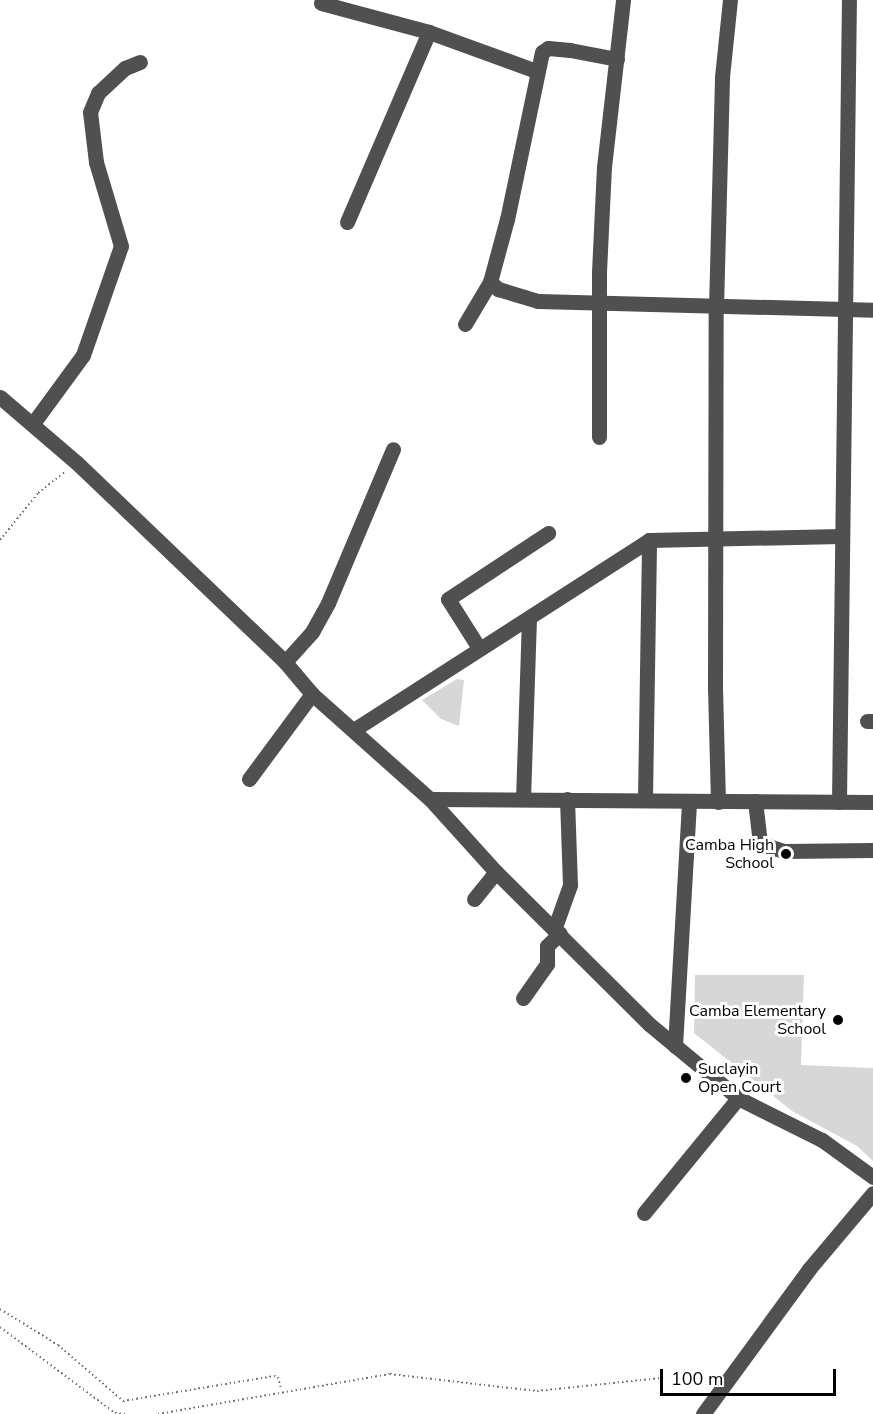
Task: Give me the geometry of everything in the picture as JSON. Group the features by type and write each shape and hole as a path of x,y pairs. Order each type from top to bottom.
{"street":[{"path":"599,436 604,167 623,0"},
{"path":"718,802 714,637 718,539 716,308 722,77 730,0"},
{"path":"839,802 843,310 849,0"},
{"path":"321,3 429,32 536,71"},
{"path":"347,222 429,32"},
{"path":"465,324 490,282 507,219 536,71 542,52 548,48 617,59"},
{"path":"34,422 83,355 121,246 96,162 90,112 98,93 125,68 140,62"},
{"path":"490,282 498,289 538,301 600,306 873,310"},
{"path":"0,397 34,422 285,662 312,694 355,729 430,800 496,872 675,1046 738,1098 822,1140 873,1177"},
{"path":"285,662 312,632 328,603 393,449"},
{"path":"479,648 448,600 548,533"},
{"path":"355,729 479,648 529,620 649,540 841,536"},
{"path":"645,799 649,540"},
{"path":"523,799 529,620"},
{"path":"249,779 312,694"},
{"path":"523,998 547,964 547,946 557,930 570,885 567,799"},
{"path":"430,800 645,799 718,802 873,802"},
{"path":"675,1046 689,801"},
{"path":"755,801 760,843 783,851 873,850"},
{"path":"474,899 496,872"},
{"path":"644,1213 738,1098"},
{"path":"703,1414 741,1360 873,1192"}],"path":[{"path":"0,540 38,493 77,463"},
{"path":"0,1309 58,1345 123,1401 274,1376 278,1377 281,1390"},
{"path":"0,1327 116,1414 125,1414"},
{"path":"158,1414 281,1390 390,1374 537,1391 660,1378"}],"shaded area":[{"path":"457,679 464,680 459,726 441,719 422,700"},
{"path":"695,975 804,975 801,1065 873,1068 873,1161 857,1146 792,1111 694,1033"}],"place":[{"name":"Camba High School","path":"786,854"},
{"name":"Camba Elementary School","path":"838,1020"},
{"name":"Suclayin Open Court","path":"686,1078"}]}
